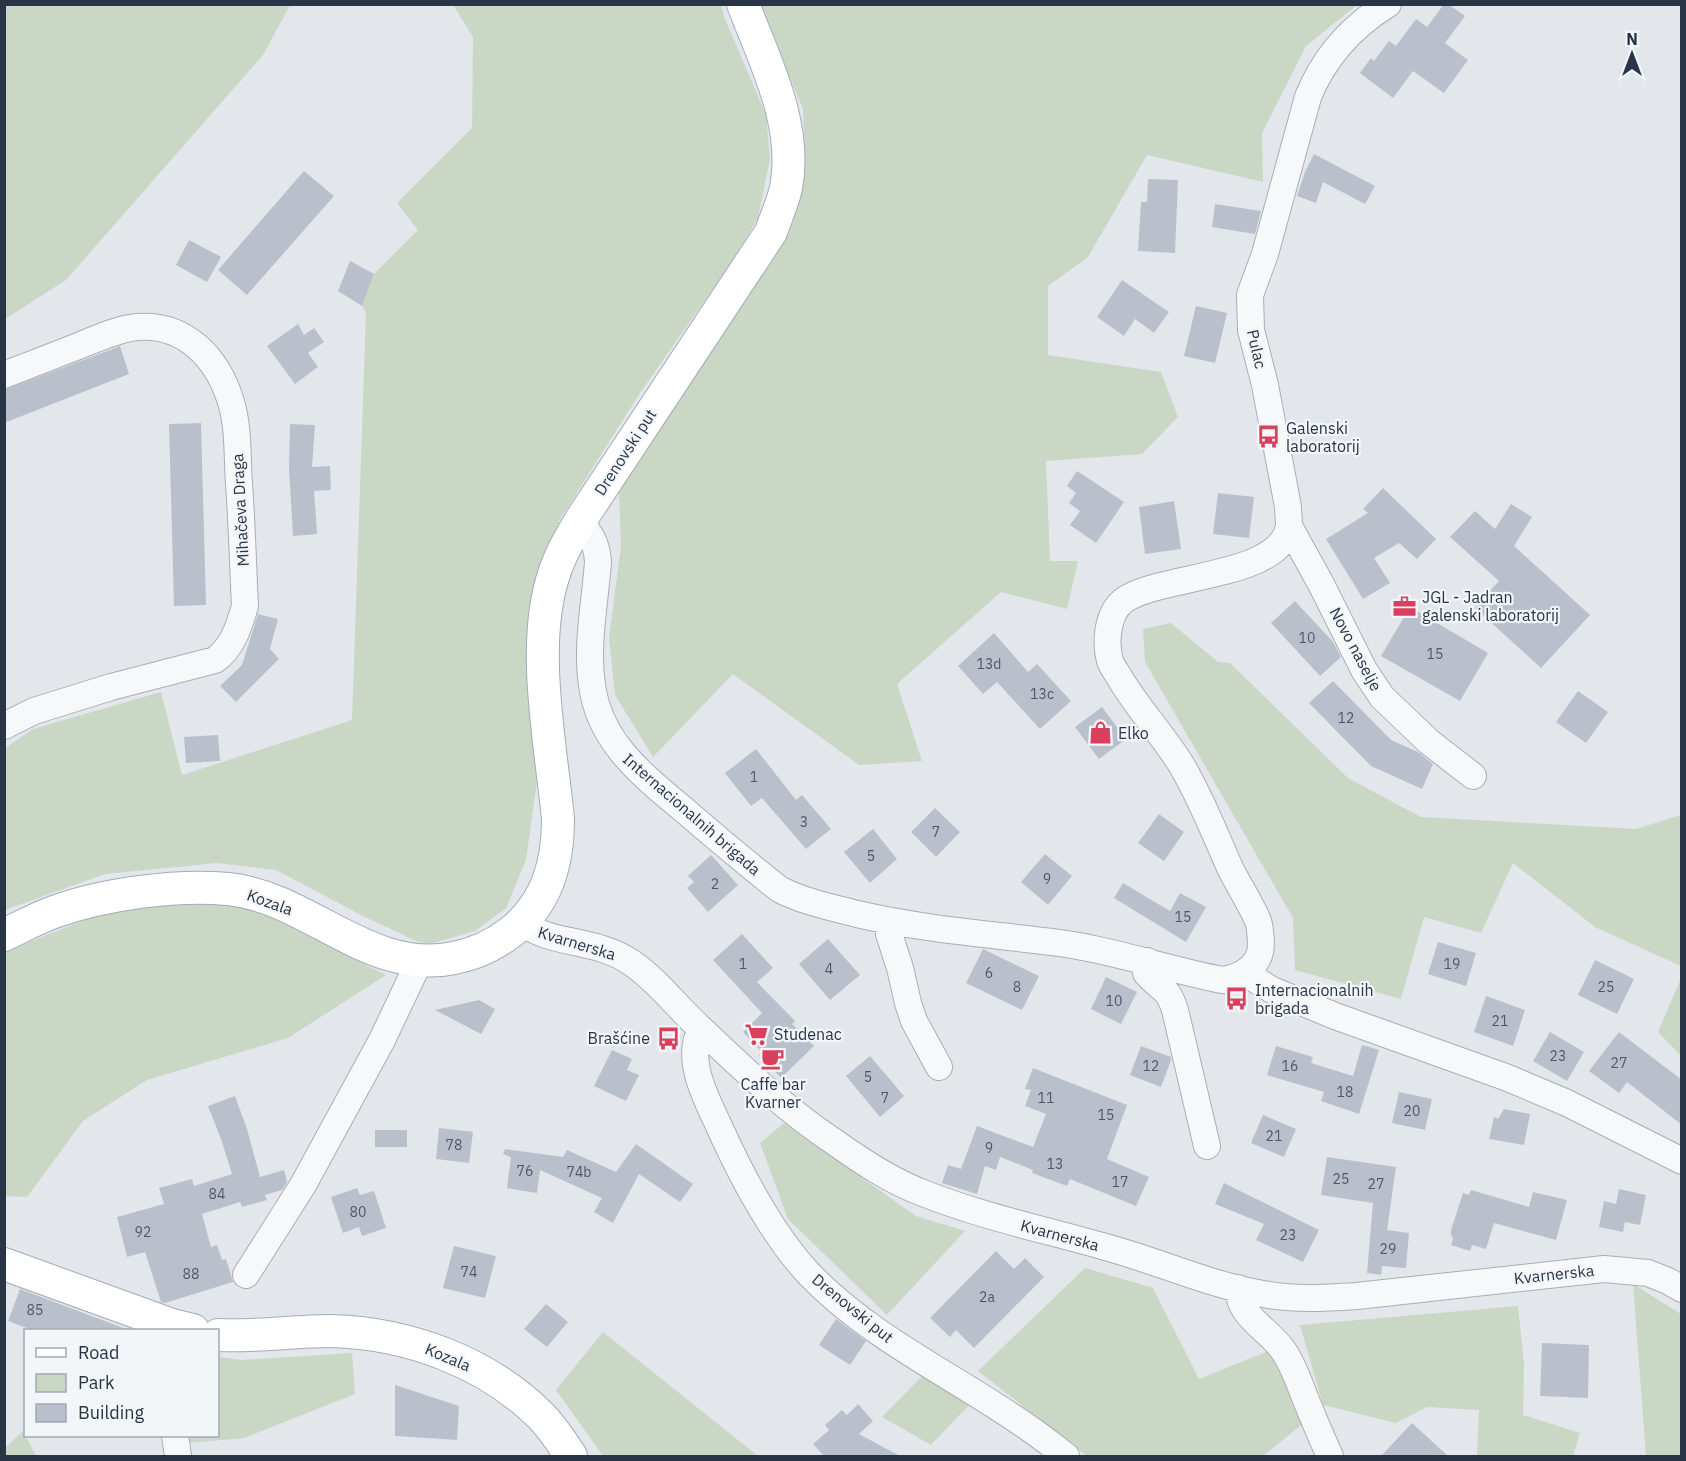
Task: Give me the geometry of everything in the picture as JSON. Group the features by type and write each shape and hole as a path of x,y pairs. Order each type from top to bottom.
{"main road":[{"name":"Drenovski put","path":"522,923 539,900 550,879 556,854 558,819 543,665 545,624 554,574 561,555 580,520 771,232 786,188 789,149 785,116 743,4"},
{"name":"Kozala","path":"4,935 52,913 103,899 172,890 227,889 250,892 275,900 368,948 392,957 419,962 464,956 489,946 522,923"},
{"path":"4,1264 178,1329"},
{"name":"Kozala","path":"219,1335 342,1332 376,1335 427,1347 492,1377 520,1397 543,1418 571,1456"}],"street":[{"name":"Pulac","path":"1289,526 1288,507 1265,386 1251,330 1250,295 1265,254 1308,97 1318,73 1343,40 1368,17 1388,4"},
{"name":"Mihačeva Draga","path":"4,375 92,340 134,327 164,328 178,333 206,353 224,384 234,417 245,606 235,636 225,653 215,660 111,687 34,711 4,726"},
{"name":"Internacionalnih brigada","path":"580,520 594,538 598,562 592,617 592,684 601,720 623,755 634,767 779,889 816,904 889,921 940,930 1061,944 1147,961 1222,980 1245,973"},
{"path":"1289,526 1281,544 1257,561 1144,591 1122,602 1112,615 1107,638 1111,662 1126,687 1182,765 1259,923 1260,952 1245,973 1272,990 1314,1007 1508,1078 1567,1103 1682,1161"},
{"name":"Novo naselje","path":"1289,526 1364,670 1382,697 1428,741 1473,777"},
{"path":"889,921 889,934 908,1003 918,1029 939,1067"},
{"name":"Kvarnerska","path":"522,923 531,930 543,934 616,953 650,977 701,1029 789,1108 832,1141 883,1174 922,1193 1263,1294 1321,1298 1604,1269 1648,1273 1682,1288"},
{"path":"1147,961 1146,973 1166,990 1175,1010 1207,1146"},
{"path":"246,1275 303,1185 382,1040 419,962"},
{"name":"Drenovski put","path":"701,1029 694,1049 695,1063 705,1096 767,1217 809,1274 867,1324 1029,1428 1066,1456"},
{"path":"1238,1288 1239,1300 1246,1314 1275,1340 1293,1365 1330,1456"},
{"path":"175,1437 178,1456"}],"green space":[{"path":"5,4 290,5 263,55 66,280 5,319"},
{"path":"453,5 721,5 766,115 770,159 758,218 736,256 640,393 559,521 542,567 526,656 537,781 526,860 506,908 475,931 430,944 416,941 363,916 276,870 217,863 105,874 5,910 4,749 33,729 161,692 182,775 352,720 366,313 362,306 374,274 418,230 397,203 472,128 473,37"},
{"path":"758,5 1357,5 1306,46 1262,133 1263,182 1147,155 1088,257 1048,286 1048,355 1161,372 1178,417 1142,454 1046,461 1050,561 1078,561 1067,609 1001,592 897,684 922,761 859,765 733,674 653,757 615,695 609,638 621,546 619,491 657,429 782,244 799,199 805,151 803,109"},
{"path":"1171,623 1218,662 1230,663 1348,778 1421,817 1636,829 1681,815 1681,966 1595,927 1513,863 1481,933 1424,917 1401,999 1295,970 1293,918 1145,662 1143,629"},
{"path":"198,901 258,911 386,975 288,1038 147,1080 83,1121 27,1197 5,1196 4,952 99,914"},
{"path":"1681,978 1681,1056 1658,1032"},
{"path":"784,1123 916,1216 965,1231 887,1315 788,1219 760,1143"},
{"path":"1085,1268 1153,1288 1199,1379 1273,1349 1305,1422 1263,1456 1087,1456 978,1371"},
{"path":"1633,1284 1681,1314 1681,1456 1646,1456"},
{"path":"1518,1306 1524,1364 1523,1415 1580,1433 1573,1456 1477,1456 1479,1410 1427,1407 1396,1423 1323,1405 1300,1325"},
{"path":"603,1332 758,1456 603,1456 556,1390"},
{"path":"352,1353 355,1394 244,1438 188,1443 187,1437 219,1437 219,1357 242,1360"},
{"path":"926,1372 973,1401 931,1445 882,1417"},
{"path":"23,1431 24,1437 36,1456 5,1456 5,1448"}],"building":[{"path":"1444,4 1448,4 1465,16 1445,43 1468,60 1444,93 1413,71 1393,98 1360,73 1371,58 1374,61 1389,41 1396,46 1416,19 1427,27"},
{"path":"1314,154 1375,186 1365,204 1323,182 1316,203 1297,196"},
{"path":"304,171 334,196 247,295 218,270"},
{"path":"1148,179 1178,180 1175,253 1138,251 1141,202 1147,202"},
{"path":"1215,204 1261,211 1255,234 1212,227"},
{"path":"189,240 221,257 207,282 176,265"},
{"path":"350,261 374,274 362,306 338,291"},
{"path":"1122,280 1169,312 1154,333 1135,319 1124,336 1097,317"},
{"path":"1196,306 1227,313 1215,363 1184,356"},
{"path":"298,324 304,335 314,328 324,342 308,353 318,367 295,384 267,346"},
{"path":"120,346 129,374 4,423 4,390"},
{"path":"201,423 206,605 174,606 169,424"},
{"path":"290,424 315,425 312,467 330,466 331,490 314,491 317,534 293,536 289,469"},
{"path":"1077,471 1124,502 1096,543 1070,525 1080,511 1069,503 1076,493 1067,486"},
{"path":"1383,488 1436,539 1417,559 1399,543 1374,558 1390,583 1363,599 1326,539 1368,513 1363,509"},
{"path":"1218,493 1254,497 1249,538 1213,534"},
{"path":"1174,501 1181,549 1145,554 1139,507"},
{"path":"1511,504 1532,517 1514,546 1590,615 1541,668 1475,608 1499,581 1450,537 1475,511 1495,529"},
{"path":"1295,601 1333,642 1341,657 1320,676 1271,623"},
{"path":"1410,607 1488,653 1460,701 1381,656"},
{"path":"258,614 278,619 270,649 279,659 236,702 220,686 242,665"},
{"path":"994,633 1028,672 1037,664 1071,701 1040,729 997,682 983,694 958,666"},
{"path":"1333,681 1391,740 1418,752 1433,764 1422,789 1371,766 1309,703"},
{"path":"1578,691 1608,712 1586,743 1556,722"},
{"name":"Elko","path":"1102,707 1126,739 1099,759 1075,727"},
{"path":"218,735 220,761 186,763 184,737"},
{"path":"756,749 796,800 802,795 831,829 806,849 762,798 751,806 725,773"},
{"path":"935,808 960,832 936,857 911,832"},
{"path":"1159,814 1184,832 1164,861 1138,843"},
{"path":"873,829 897,859 870,883 844,852"},
{"path":"1045,854 1072,876 1048,905 1021,882"},
{"path":"711,855 738,885 708,912 687,888 694,882 688,876"},
{"path":"1123,883 1170,911 1180,893 1206,907 1186,942 1114,898"},
{"path":"742,934 773,968 757,982 795,1021 792,1024 814,1046 781,1078 759,1055 762,1052 743,1032 762,1013 713,960"},
{"path":"828,939 860,975 830,1000 799,964"},
{"path":"1438,942 1476,953 1466,986 1428,974"},
{"path":"983,949 1039,976 1022,1010 966,983"},
{"path":"1595,960 1634,979 1617,1014 1578,995"},
{"path":"1106,977 1137,992 1121,1024 1091,1009"},
{"path":"1486,996 1525,1010 1513,1046 1474,1032"},
{"path":"479,1000 495,1009 481,1034 435,1010"},
{"path":"1550,1032 1584,1052 1567,1081 1533,1061"},
{"path":"1619,1032 1682,1080 1682,1125 1627,1082 1619,1093 1589,1071"},
{"path":"1362,1045 1379,1050 1359,1114 1321,1101 1324,1092 1267,1075 1276,1046 1313,1057 1311,1063 1353,1076"},
{"path":"1141,1046 1171,1057 1161,1087 1130,1075"},
{"path":"612,1050 632,1059 627,1070 639,1075 626,1101 594,1086"},
{"path":"870,1056 904,1096 880,1117 846,1076"},
{"path":"1033,1068 1127,1105 1107,1159 1149,1177 1136,1206 1070,1179 1067,1186 1032,1173 1033,1170 1000,1157 996,1170 985,1166 977,1194 942,1183 948,1165 961,1169 977,1126 1033,1147 1046,1114 1025,1106 1031,1090 1025,1089"},
{"path":"1399,1092 1432,1099 1425,1130 1392,1123"},
{"path":"235,1096 260,1177 284,1170 287,1182 282,1190 265,1195 267,1200 242,1207 240,1202 202,1214 211,1247 217,1245 222,1260 226,1259 233,1282 165,1303 161,1302 145,1252 127,1257 117,1217 164,1204 159,1188 192,1179 194,1186 232,1174 208,1106"},
{"path":"1504,1109 1530,1114 1524,1145 1489,1139 1494,1117 1498,1119"},
{"path":"1263,1115 1296,1129 1284,1157 1251,1143"},
{"path":"439,1128 473,1132 469,1163 436,1159"},
{"path":"375,1130 407,1130 407,1147 375,1147"},
{"path":"636,1144 693,1184 680,1202 639,1174 613,1223 594,1212 602,1198 540,1170 537,1193 507,1188 511,1157 503,1154 505,1149 563,1157 567,1150 616,1172"},
{"path":"1327,1157 1396,1167 1387,1230 1409,1233 1406,1268 1382,1266 1381,1275 1367,1273 1373,1203 1321,1195"},
{"path":"1224,1183 1319,1230 1303,1262 1256,1240 1264,1224 1215,1204"},
{"path":"357,1188 360,1195 374,1191 386,1228 362,1236 359,1227 343,1233 331,1197"},
{"path":"1619,1189 1646,1195 1640,1225 1625,1222 1623,1232 1599,1227 1604,1201 1616,1204"},
{"path":"1471,1190 1529,1207 1533,1192 1567,1200 1556,1240 1494,1223 1486,1249 1472,1245 1470,1251 1451,1245 1453,1239 1451,1230 1463,1193 1469,1195"},
{"path":"454,1246 496,1256 485,1298 443,1288"},
{"path":"996,1251 1014,1269 1025,1258 1044,1277 974,1348 956,1330 950,1337 930,1318"},
{"path":"20,1289 126,1329 29,1329 8,1321"},
{"path":"546,1304 568,1322 547,1347 524,1329"},
{"path":"836,1319 866,1341 850,1365 819,1345"},
{"path":"1542,1343 1589,1345 1588,1398 1540,1396"},
{"path":"395,1385 459,1406 457,1440 395,1436"},
{"path":"858,1404 873,1421 859,1434 900,1456 824,1456 813,1444 829,1430 825,1425 842,1410 847,1415"},
{"path":"1412,1423 1448,1456 1381,1456"}],"place":[{"name":"Galenski laboratorij","path":"1268,437"},
{"name":"JGL - Jadran galenski laboratorij","path":"1404,606"},
{"name":"Elko","path":"1100,733"},
{"name":"Internacionalnih brigada","path":"1237,999"},
{"name":"Studenac","path":"756,1034"},
{"name":"Brašćine","path":"668,1038"},
{"name":"Caffe bar Kvarner","path":"773,1059"}]}
